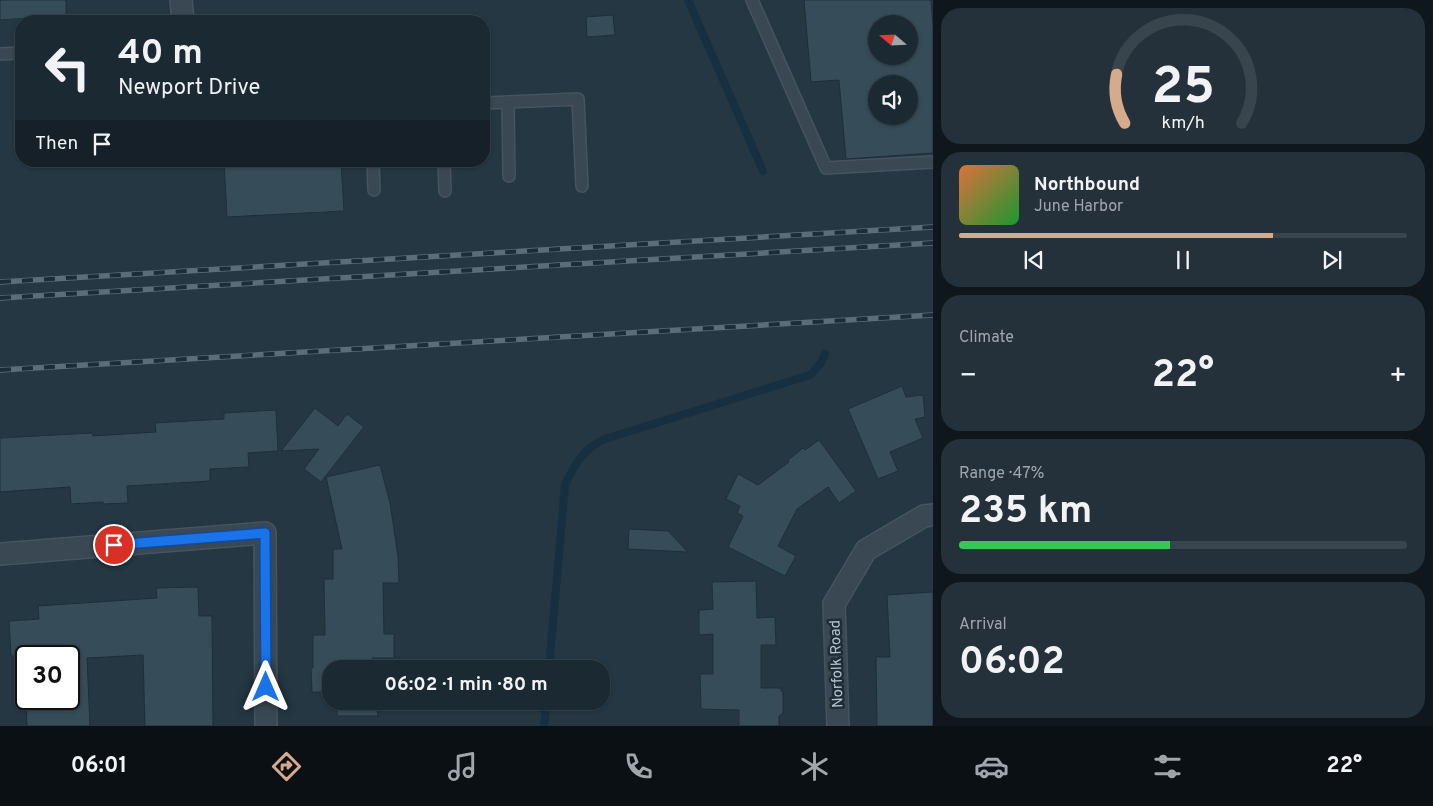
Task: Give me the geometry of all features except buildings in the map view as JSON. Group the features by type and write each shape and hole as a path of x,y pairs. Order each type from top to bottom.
{"street":[{"path":"181,0 182,15"},
{"name":"Norfolk Road","path":"838,726 834,604 866,550 924,516 933,515"},
{"path":"0,554 265,533 266,726"}],"lane":[{"path":"752,0 826,168 933,162"},
{"path":"0,54 15,53"},
{"path":"490,103 578,99 582,186"},
{"path":"508,102 509,176"},
{"path":"373,167 374,190"},
{"path":"444,167 445,191"}],"waterway":[{"path":"688,0 763,171"},
{"path":"550,660 565,485 585,452 605,439 810,375 821,363 825,354"},
{"path":"544,726 546,710"}],"railway":[{"path":"0,282 933,227"},
{"path":"0,298 933,243"},
{"path":"0,370 933,315"}],"route":[{"path":"114,545 265,533 266,687"}]}
